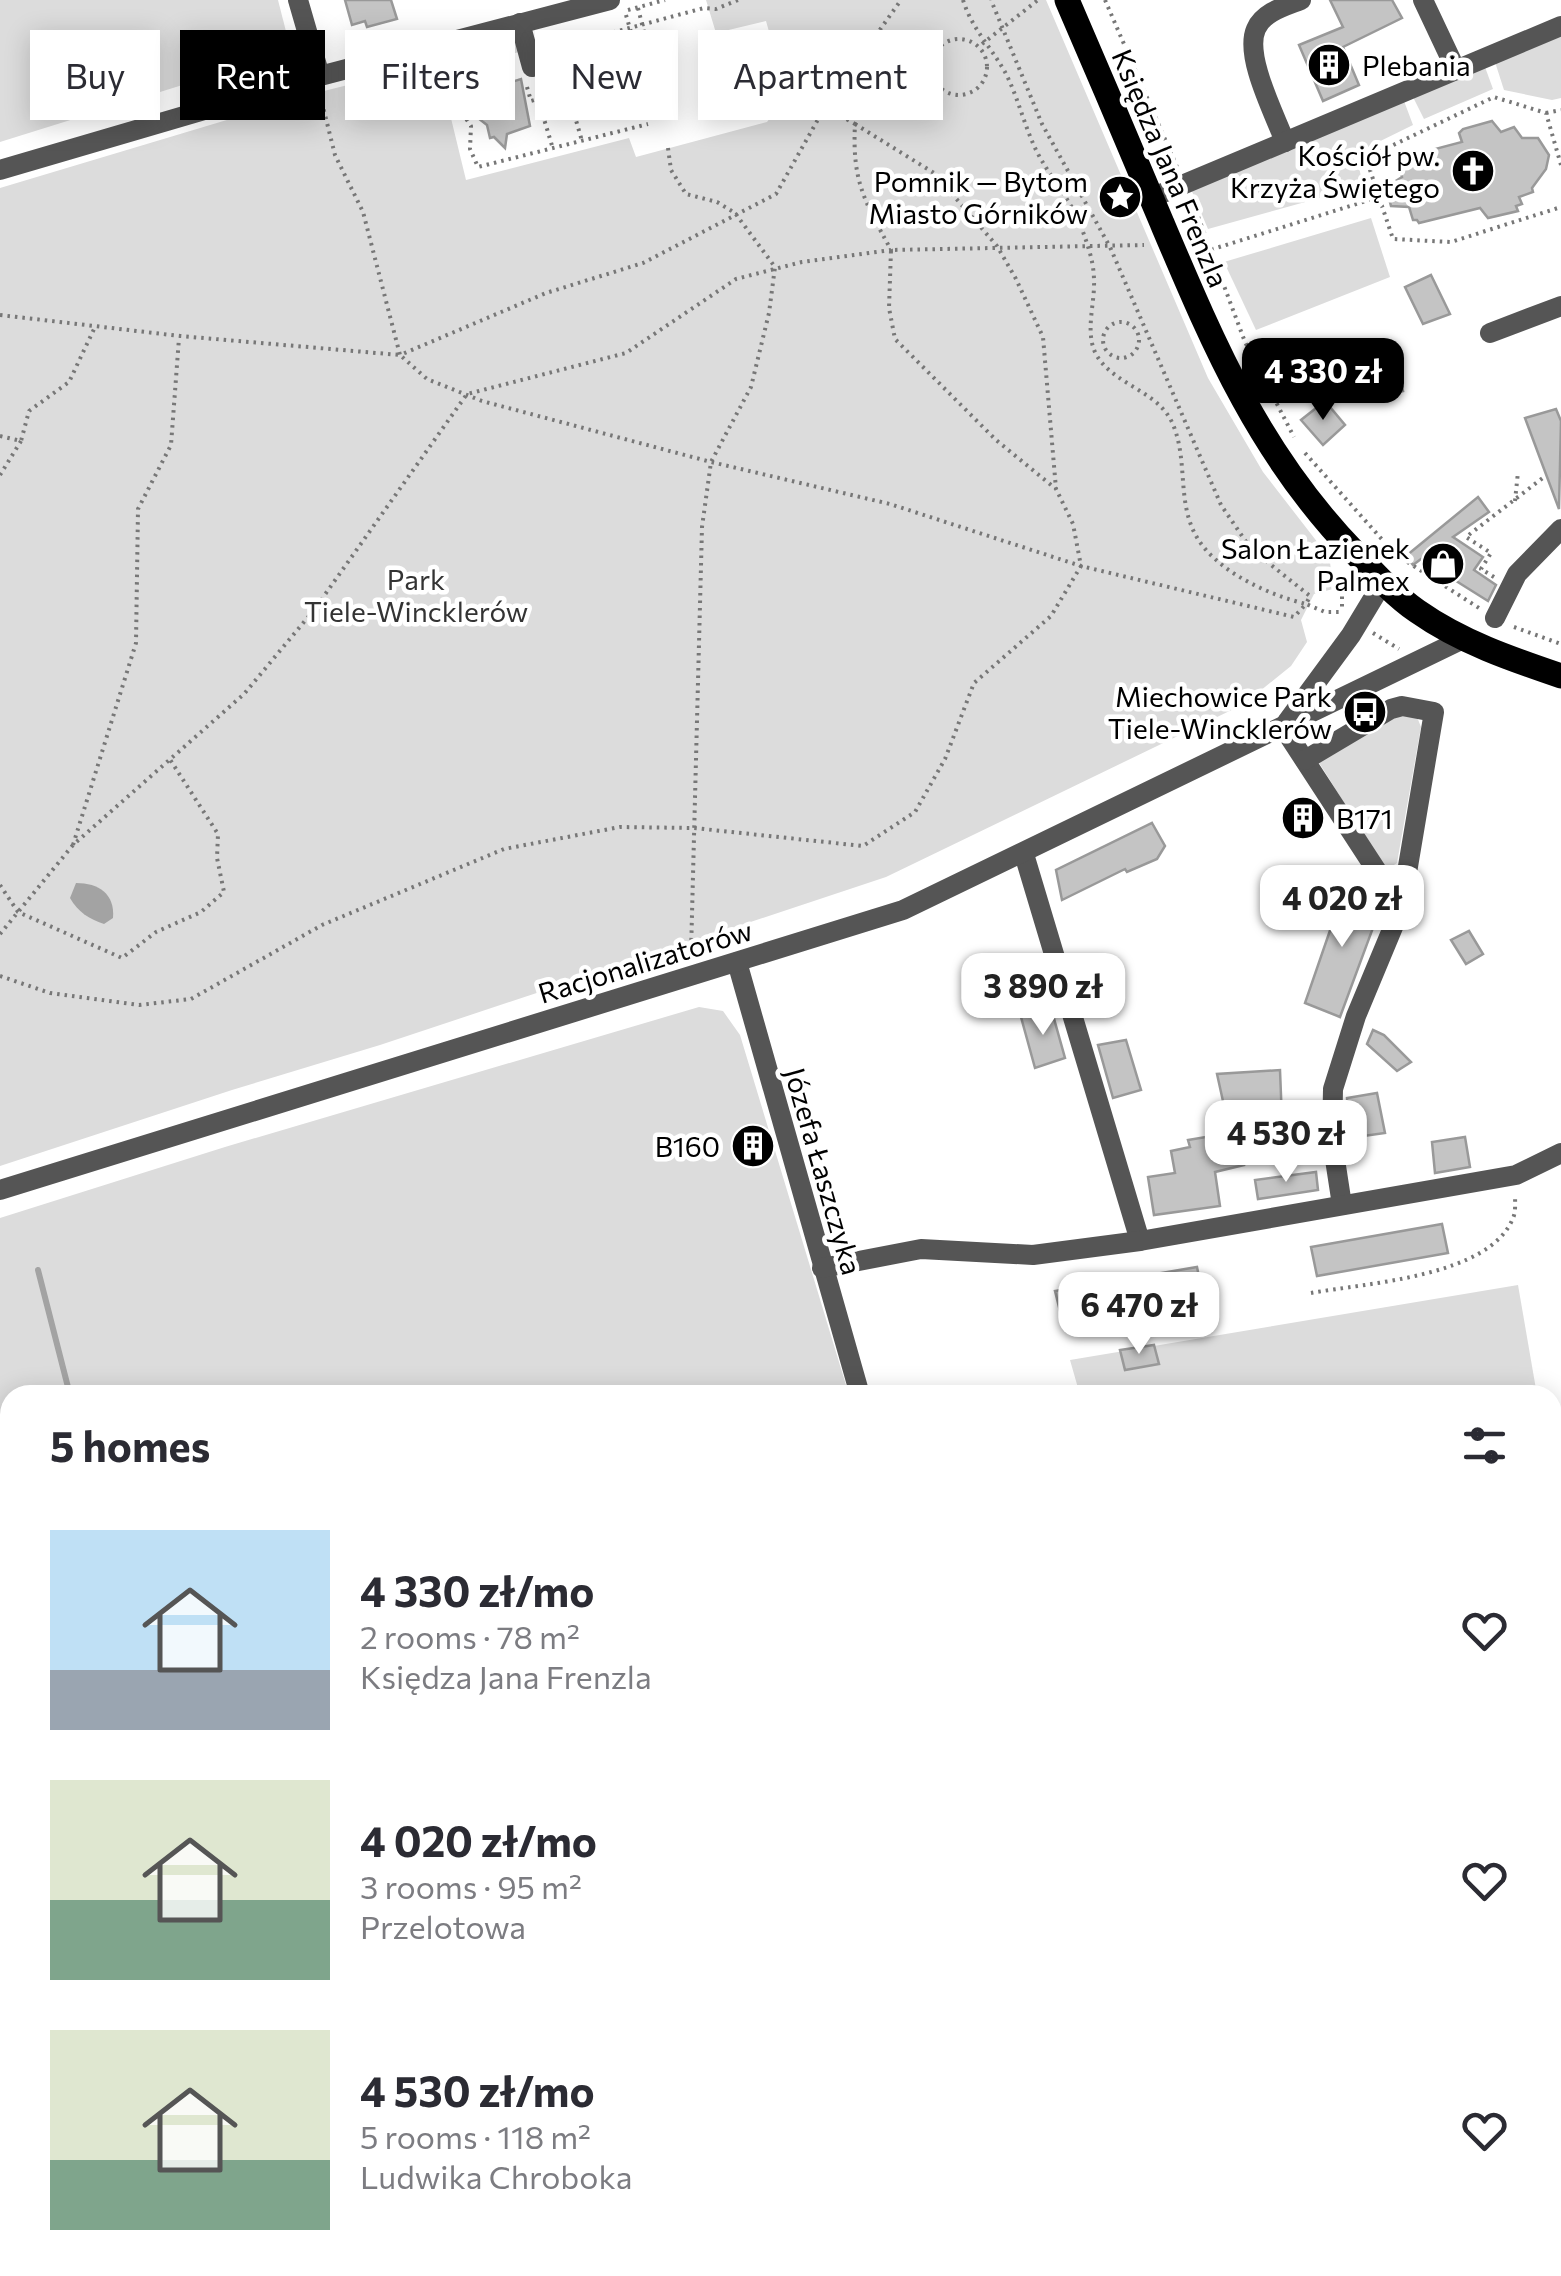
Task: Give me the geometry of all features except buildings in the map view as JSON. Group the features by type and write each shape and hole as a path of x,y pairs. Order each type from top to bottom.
{"main road":[{"name":"Księdza Jana Frenzla","path":"1067,0 1224,368 1265,439 1310,502 1383,582 1416,611 1463,639 1561,676"}],"street":[{"path":"298,0 306,30"},
{"path":"1285,142 1256,65 1253,46 1255,30 1264,18 1302,0"},
{"path":"1422,0 1456,70"},
{"path":"325,80 520,23 617,6"},
{"path":"520,23 531,61"},
{"path":"1152,198 1561,26"},
{"path":"0,170 181,120"},
{"path":"1490,333 1561,306"},
{"path":"1495,618 1517,574 1561,530"},
{"name":"Racjonalizatorów","path":"1283,727 1383,582"},
{"name":"Racjonalizatorów","path":"0,1190 903,910 1463,639"},
{"path":"1305,760 1391,709 1402,706 1434,712 1400,908 1332,1088 1332,1140 1342,1205"},
{"path":"1283,727 1400,908"},
{"path":"1024,854 1140,1241"},
{"name":"Józefa Łaszczyka","path":"737,962 857,1385"},
{"path":"822,1268 921,1249 1033,1255 1140,1241 1516,1175 1561,1153"}],"path":[{"path":"622,30 738,0"},
{"path":"880,30 902,0"},
{"path":"963,0 981,44 1008,78 1038,153 1072,203 1088,246 1094,278 1092,346 1098,358 1167,413 1178,444 1185,511 1199,542 1232,572 1325,612 1342,612 1405,653 1412,664"},
{"path":"325,111 334,155 363,212 400,355 427,379 467,394 710,462 890,504 1081,566 1294,618 1310,596 1251,549 1221,505 1110,247 1042,124 991,0"},
{"path":"981,44 1038,0"},
{"path":"1105,0 1212,248 1245,342 1297,443 1396,554 1495,618 1561,644"},
{"path":"617,6 631,39 647,35 638,8"},
{"path":"960,39 981,44 987,70 980,86 956,96 940,88 931,71 935,52 960,39"},
{"path":"515,64 535,59"},
{"path":"529,96 530,101 538,99 552,150"},
{"path":"1561,110 1546,113 1494,97 1366,158 1393,240 1450,242 1561,207"},
{"path":"1546,113 1561,165"},
{"path":"467,120 470,149 478,168 648,124"},
{"path":"576,120 582,141"},
{"path":"0,316 400,355 546,293 643,263 776,194 818,120"},
{"path":"0,976 50,993 139,1006 191,999 322,926 504,849 620,827 694,828 863,846 915,812 945,759 974,683 1051,616 1081,566 1073,524 1056,489 1043,337 1016,279 996,246 934,173 848,120"},
{"path":"855,124 853,162 862,198 891,250 889,308 894,339 996,440 1056,489"},
{"path":"668,148 676,182 686,194 717,202 735,213 775,267 752,386 710,462 702,527 694,939 686,977"},
{"path":"1178,261 1378,198"},
{"path":"0,934 72,846 244,694 314,610 467,394 626,353 736,280 775,267 891,250 1154,244"},
{"path":"1126,322 1139,334 1136,351 1126,357 1114,356 1106,348 1104,337 1114,323 1126,322"},
{"path":"0,475 21,441 30,411 69,382 95,328"},
{"path":"1139,334 1146,331"},
{"path":"72,846 136,644 138,508 171,445 180,336"},
{"path":"1098,358 1106,348"},
{"path":"0,436 21,441"},
{"path":"1515,501 1518,472"},
{"path":"1511,588 1481,570 1491,553 1466,537 1544,477"},
{"path":"0,885 18,912 122,958 156,932 201,912 224,892 218,834 169,758"},
{"path":"1311,1292 1440,1271 1488,1250 1514,1218 1516,1175"}],"green space":[{"path":"0,0 278,0 286,30 180,30 180,86 160,92 160,30 30,30 30,120 70,120 0,142"},
{"name":"Park Tiele-Wincklerów","path":"706,0 1046,0 1208,378 1263,472 1330,562 1333,589 1314,594 1301,620 1307,642 1291,666 1244,704 886,877 0,1166 0,188 227,120 325,120 325,91 345,86 345,120 451,120 466,180 629,138 636,157 768,120 943,120 943,30 769,30 766,21 715,30"},
{"path":"1561,34 1561,98 1552,100 1504,90 1495,62"},
{"path":"1485,67 1493,89 1424,119 1413,97"},
{"path":"1404,101 1413,125 1356,153 1363,186 1208,229 1191,189"},
{"path":"1371,218 1390,277 1256,330 1224,262"},
{"path":"1390,715 1417,717 1421,727 1397,863 1386,870 1318,761"},
{"path":"699,1007 723,1011 740,1035 846,1385 0,1385 0,1218"},
{"path":"1518,1285 1535,1385 1077,1385 1070,1360"}],"shaded area":[{"path":"76,883 104,892 111,902 113,918 104,924 80,911 70,898"}],"waterway":[{"path":"38,1270 67,1385"}],"place":[{"name":"Plebania","path":"1329,65"},
{"name":"Kościół pw. Krzyża Świętego","path":"1473,171"},
{"name":"Pomnik — Bytom Miasto Górników","path":"1120,197"},
{"name":"Salon Łazienek Palmex","path":"1443,564"},
{"name":"Miechowice Park Tiele-Wincklerów","path":"1365,712"},
{"name":"B171","path":"1303,818"},
{"name":"B160","path":"753,1146"}]}
